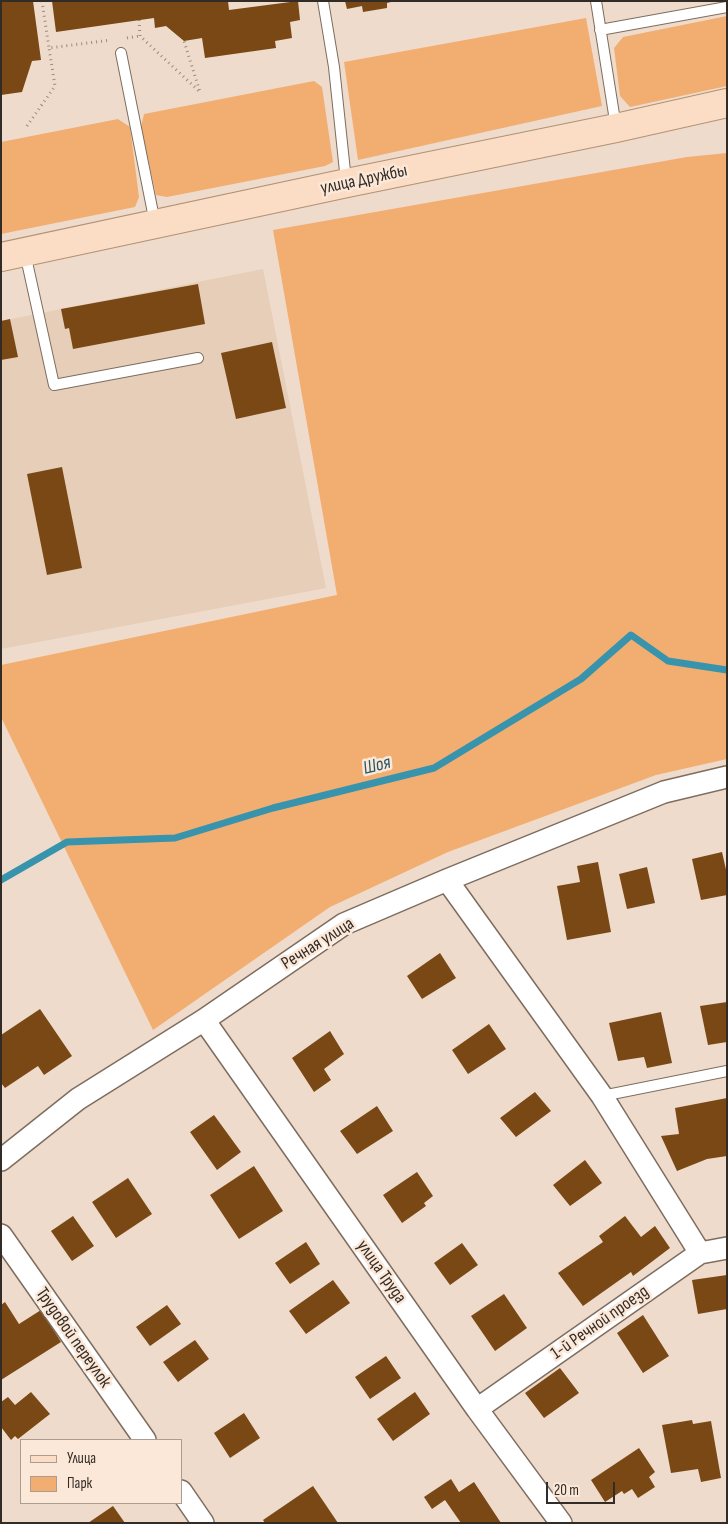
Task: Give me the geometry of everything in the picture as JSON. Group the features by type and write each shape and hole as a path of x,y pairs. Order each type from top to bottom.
{"main road":[{"name":"улица Дружбы","path":"13,255 727,103"}],"street":[{"name":"Речная улица","path":"1,1160 78,1099 204,1020 344,924 664,792 727,777"},
{"path":"448,880 602,1096 700,1253"},
{"name":"улица Труда","path":"204,1020 478,1409 561,1523"},
{"name":"Трудовой переулок","path":"1,1235 145,1439"},
{"name":"1-й Речной проезд","path":"478,1409 700,1253 727,1248"},
{"path":"182,1492 203,1523"}],"lane":[{"path":"323,1 334,67 346,183"},
{"path":"596,1 616,128"},
{"path":"600,30 727,7"},
{"path":"120,53 155,224"},
{"path":"13,255 54,386 198,358"},
{"path":"602,1096 727,1071"}],"path":[{"path":"27,126 55,86 42,1"},
{"path":"139,20 140,36 200,92 184,41"},
{"path":"122,38 140,36"},
{"path":"49,48 113,40"}],"shaded area":[{"path":"263,269 326,588 1,649 1,321"}],"green space":[{"path":"727,16 727,86 630,107 620,96 614,48 623,37"},
{"path":"586,18 602,106 358,160 344,62"},
{"path":"314,81 322,87 333,162 325,166 167,197 156,195 141,127 144,114"},
{"path":"118,119 130,127 139,197 135,207 1,234 1,142"},
{"path":"727,153 727,759 656,775 448,852 330,907 153,1030 1,717 1,665 337,595 273,230 687,157"}],"building":[{"path":"1,1 33,1 41,60 32,61 22,92 1,95"},
{"path":"52,1 228,1 229,10 298,1 300,20 290,22 292,38 275,41 276,48 205,58 202,38 184,41 166,26 155,28 154,18 56,32"},
{"path":"345,1 391,2 387,3 387,8 363,12 362,6 347,9"},
{"path":"198,284 205,324 73,349 69,328 65,329 61,309"},
{"path":"10,319 18,357 1,360 1,321"},
{"path":"272,342 286,408 236,419 221,353"},
{"path":"62,467 82,568 47,575 27,474"},
{"path":"722,852 727,874 727,895 701,900 692,859"},
{"path":"598,862 611,932 567,940 557,886 580,882 577,866"},
{"path":"647,867 655,903 627,909 619,874"},
{"path":"440,953 456,978 422,999 407,976"},
{"path":"727,1002 727,1042 708,1045 700,1006"},
{"path":"40,1009 72,1056 44,1075 38,1066 5,1088 1,1083 1,1035"},
{"path":"661,1012 672,1063 647,1068 644,1057 618,1061 609,1023"},
{"path":"489,1024 506,1049 468,1074 452,1050"},
{"path":"330,1031 344,1054 324,1069 331,1080 314,1092 292,1058"},
{"path":"535,1092 551,1111 516,1137 500,1118"},
{"path":"727,1098 727,1156 707,1159 677,1171 661,1136 679,1134 675,1108"},
{"path":"377,1106 393,1131 357,1154 340,1131"},
{"path":"214,1115 241,1152 217,1170 190,1132"},
{"path":"585,1160 602,1183 570,1206 553,1185"},
{"path":"254,1166 283,1211 239,1239 210,1195"},
{"path":"417,1172 433,1196 424,1203 426,1206 402,1223 383,1195"},
{"path":"128,1178 152,1214 116,1238 92,1202"},
{"path":"73,1216 94,1246 72,1261 51,1231"},
{"path":"625,1216 641,1237 655,1226 670,1248 633,1276 631,1272 583,1306 558,1273 603,1242 599,1236"},
{"path":"306,1242 320,1264 290,1284 275,1263"},
{"path":"462,1243 478,1265 450,1285 434,1263"},
{"path":"727,1275 727,1309 698,1314 692,1280"},
{"path":"333,1280 350,1303 306,1334 289,1311"},
{"path":"504,1294 527,1328 495,1351 471,1316"},
{"path":"5,1302 19,1324 41,1310 61,1342 1,1380 1,1305"},
{"path":"167,1305 181,1324 150,1346 136,1327"},
{"path":"643,1315 669,1356 643,1373 617,1333"},
{"path":"195,1340 209,1359 178,1382 163,1362"},
{"path":"386,1356 401,1378 370,1399 355,1377"},
{"path":"560,1368 579,1393 544,1418 525,1393"},
{"path":"31,1392 50,1414 18,1439 15,1436 11,1440 1,1427 1,1402 8,1397 15,1405"},
{"path":"415,1392 430,1414 393,1441 377,1419"},
{"path":"244,1413 260,1438 230,1458 214,1433"},
{"path":"692,1420 693,1424 711,1421 721,1478 701,1482 698,1469 671,1473 662,1425"},
{"path":"639,1448 655,1472 649,1477 655,1487 638,1498 632,1489 624,1494 622,1491 605,1502 591,1480"},
{"path":"451,1479 459,1492 474,1482 501,1523 461,1523 445,1500 432,1509 424,1497"},
{"path":"313,1486 338,1523 265,1523 263,1520"},
{"path":"113,1506 125,1523 88,1523"}],"waterway":[{"name":"Шоя","path":"1,880 67,842 175,838 273,808 434,768 581,679 631,635 668,661 727,670"}]}
